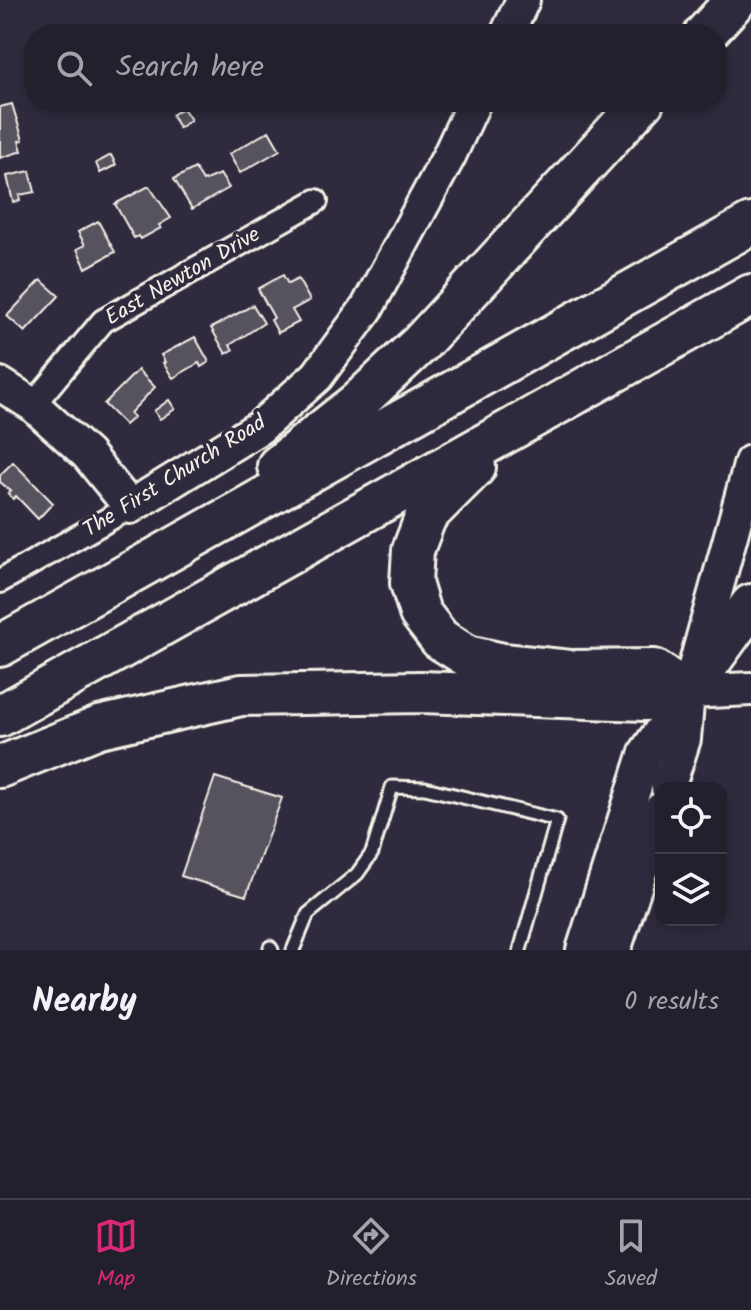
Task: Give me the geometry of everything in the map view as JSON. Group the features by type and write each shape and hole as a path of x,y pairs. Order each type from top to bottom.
{"highway":[{"path":"714,24 736,0"},
{"path":"106,586 301,450 358,402 421,343 634,112"},
{"path":"0,646 751,224"},
{"path":"0,716 751,295"},
{"path":"590,387 484,459 426,516 413,550 411,583 420,613 440,639 467,656 503,664 570,671 654,670 688,692"},
{"path":"0,767 99,727 241,695 421,692 645,700 688,692 751,605"}],"street":[{"path":"512,24 523,0"},
{"name":"The First Church Road","path":"0,581 130,507 260,427 317,376 367,308 469,112"},
{"name":"East Newton Drive","path":"33,405 103,321 316,201"},
{"path":"0,384 33,405 87,454 130,507"},
{"path":"670,782 684,739 688,692 751,462"},
{"path":"688,692 751,689"},
{"path":"583,950 646,752 688,692"},
{"path":"614,950 655,827"}],"lane":[{"path":"293,950 308,914 357,874 372,853 392,787 425,788 557,820 520,950"}],"building":[{"path":"12,104 23,140 19,141 22,151 0,158 0,107"},
{"path":"186,112 191,120 179,128 172,115"},
{"path":"269,131 280,150 240,173 229,154"},
{"path":"111,155 116,165 100,173 96,163"},
{"path":"195,168 203,181 220,174 229,188 192,209 174,179"},
{"path":"30,171 35,192 19,195 20,201 13,202 7,176"},
{"path":"149,186 171,218 159,225 161,228 141,239 139,236 134,238 115,204"},
{"path":"98,221 115,252 86,268 77,249 85,245 78,232"},
{"path":"283,275 288,284 298,279 310,300 292,310 299,322 278,333 271,320 274,318 258,289"},
{"path":"41,280 59,296 25,332 7,316"},
{"path":"253,305 264,323 230,345 233,350 226,354 211,328"},
{"path":"195,337 209,362 201,367 199,363 173,378 161,355"},
{"path":"138,370 155,387 130,413 134,417 125,425 104,404"},
{"path":"169,400 175,409 160,419 154,411"},
{"path":"13,462 53,503 38,519 16,496 13,499 8,493 11,491 0,482 0,475"},
{"path":"215,777 282,798 246,896 181,876"}]}
